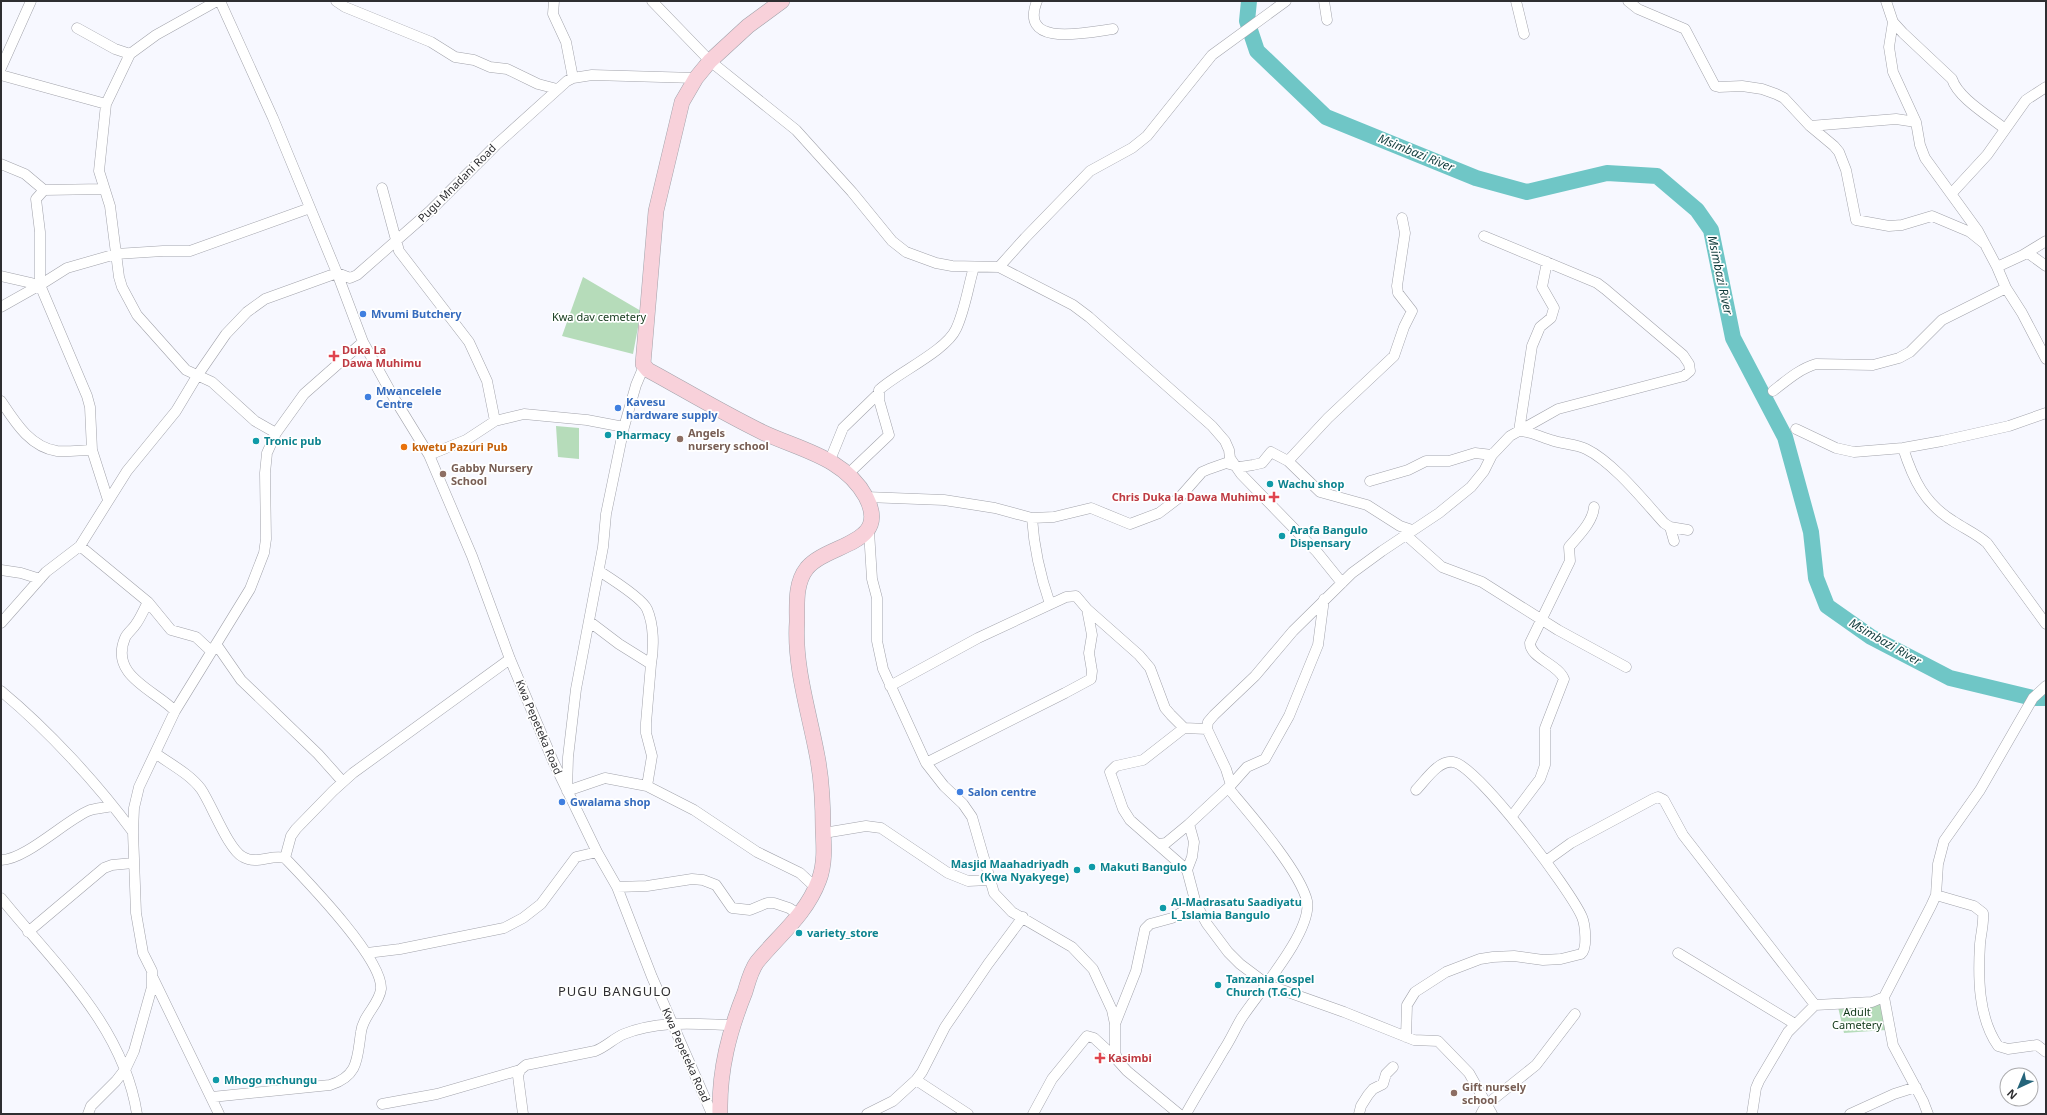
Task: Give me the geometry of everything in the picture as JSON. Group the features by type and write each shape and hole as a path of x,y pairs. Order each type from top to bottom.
{"street":[{"path":"1,68 31,1"},
{"path":"217,1 163,31 130,54 106,104 99,165 104,189 110,206 122,287 137,316 186,370 215,384 256,421 276,432"},
{"name":"Kwa Pepeteka Road","path":"220,1 269,108 337,273 363,342 394,398 429,455 472,556 510,658 567,791 597,852 617,888 671,1023 712,1114"},
{"path":"336,1 345,8 431,42 455,57 474,60 490,67 508,69 538,84 557,89"},
{"path":"554,1 553,14 567,46 573,78"},
{"path":"652,1 710,61 796,130 852,192 892,241 906,252 936,263 974,267 1000,267 1073,305 1089,317 1204,418 1225,441 1234,465 1255,490 1318,552 1342,583"},
{"path":"782,1 748,26 710,61 696,78 682,102 676,124 656,211 644,366 636,385 624,427 606,514 599,571 574,707 568,757 567,791 605,778 647,786 694,810 757,852 800,873 816,887"},
{"path":"1037,1 1033,11 1033,17 1036,24 1057,36 1113,29"},
{"path":"1000,267 1025,238 1090,171 1132,148 1147,136 1212,55 1286,1"},
{"path":"1324,1 1327,20"},
{"path":"1516,1 1524,34"},
{"path":"1628,1 1638,9 1685,29 1715,86 1742,86 1762,89 1776,94 1790,104 1810,126 1839,152 1850,187 1856,220 1889,226 1902,225 1932,216 1970,232 1986,244"},
{"path":"1886,1 1893,22 1902,33 1952,78 1954,85 1971,103 2005,129"},
{"path":"1893,22 1889,47 1893,72 1916,122 1920,145 1925,158 1986,244 2006,288 2022,313 2046,359"},
{"path":"77,28 115,49 130,54"},
{"name":"Pugu Mnadani Road","path":"337,273 350,278 357,275 395,240 430,211 496,145 557,89 573,78 592,75 696,78"},
{"path":"1,76 106,104"},
{"path":"1951,194 1987,155 2026,100 2046,87"},
{"path":"1810,126 1896,119 1916,122"},
{"path":"1,164 25,174 44,190 104,189"},
{"path":"382,188 399,251 469,342 487,381 495,421"},
{"path":"44,190 36,199 40,232 40,285 87,396 90,407 92,450 108,500"},
{"path":"1,307 67,268 116,254 190,251 310,208"},
{"path":"1288,461 1328,418 1387,364 1397,351 1404,327 1412,311 1398,293 1397,286 1405,234 1402,218"},
{"path":"1186,1114 1241,1020 1268,985 1306,920 1307,902 1292,870 1230,787 1226,769 1207,729 1208,722 1255,676 1293,631 1352,573 1409,532 1439,513 1471,487 1484,471 1492,455 1510,436 1558,409 1684,376 1690,371 1689,364 1683,355 1606,289 1547,262 1484,236"},
{"path":"1997,268 2046,241"},
{"path":"2028,252 2046,266"},
{"path":"1519,431 1532,346 1540,327 1551,318 1554,312 1554,308 1542,287 1547,262"},
{"path":"830,460 843,428 878,394 882,388 913,368 956,330 974,267"},
{"path":"1,623 40,579 80,546 127,471 176,411 197,376 226,334 255,305 266,299 337,273"},
{"path":"1,276 40,285"},
{"path":"1773,392 1792,376 1816,364 1872,365 1899,358 1910,352 1942,320 2006,288"},
{"path":"88,1114 91,1106 116,1081 126,1068 134,1051 152,987 152,971 143,953 138,932 133,863 134,808 139,787 175,711 246,598 264,553 266,539 265,473 267,453 276,432 304,394 363,342"},
{"path":"644,366 659,376 762,432 830,460 848,474 866,497 871,511 872,524 869,531 872,579 877,598 877,640 883,669 890,686 926,763 944,786 963,804 972,817 994,893 1004,905 1072,947 1093,970 1112,1010 1115,1024 1115,1052 1118,1061"},
{"path":"848,474 889,435 878,394"},
{"path":"1,401 18,426 27,436 43,446 57,451 92,450"},
{"path":"1796,429 1836,448 1854,452 1903,448 2009,426 2046,413"},
{"path":"429,455 466,440 495,421 524,414 587,420 624,427"},
{"path":"1519,431 1528,432 1553,441 1588,450 1621,476 1664,523 1670,527 1688,530"},
{"path":"1903,448 1912,474 1922,493 1950,519 1977,535 1987,543 2046,624"},
{"path":"866,497 944,500 995,508 1032,518 1054,517 1091,508 1130,524 1159,513 1166,508 1180,497 1202,472 1222,464 1246,467 1261,463 1271,452 1288,461 1320,492 1367,505 1400,526 1409,532 1442,566 1482,582 1541,620 1626,667"},
{"path":"1370,481 1408,470 1426,461 1449,461 1475,453 1492,455"},
{"path":"1512,816 1540,779 1545,765 1545,728 1563,683 1562,675 1539,657 1530,647 1541,620 1570,561 1569,547 1594,512 1594,507"},
{"path":"1032,518 1034,547 1040,575 1050,604"},
{"path":"1670,527 1674,541"},
{"path":"720,1114 724,1056 731,1025 755,964 800,914 819,880 824,855 823,787 796,634 798,588 800,579 808,567 830,553 858,539 869,531"},
{"path":"80,546 148,602 171,630 196,637 214,647 241,680 318,754 343,782"},
{"path":"1,570 21,573 40,579"},
{"path":"599,571 614,580 646,608 653,640 646,723 646,733 652,756 647,786"},
{"path":"890,686 978,638 1066,597 1076,596 1087,610 1139,655 1150,668 1164,708 1184,728"},
{"path":"1160,844 1166,843 1189,824 1230,787 1247,767 1265,759 1289,716 1318,645 1324,599"},
{"path":"148,602 137,622 124,639 122,652 124,664 138,684 162,699 175,711"},
{"path":"926,763 1065,693 1091,678 1092,671 1089,653 1092,635 1087,610"},
{"path":"590,622 614,640 651,664"},
{"path":"285,858 291,836 296,829 343,782 510,658"},
{"path":"1928,1114 1893,1045 1884,997 1936,895 1938,864 1947,834 1980,790 2033,698 2046,686"},
{"path":"1,691 46,732 112,806 133,832"},
{"path":"1207,729 1184,728 1143,760 1116,766 1110,772 1123,809 1130,820 1160,844 1187,870 1196,904 1207,924 1228,952 1240,964 1268,985 1344,1012 1406,1037 1420,1041 1438,1041 1469,1073 1484,1110 1492,1114"},
{"path":"155,753 198,786 234,848 240,855 254,860 285,858"},
{"path":"1406,1037 1407,1005 1415,992 1446,972 1480,959 1493,957 1561,959 1583,952 1584,926 1582,917 1546,861 1512,816 1470,772 1453,762 1440,765 1416,790"},
{"path":"1546,861 1571,843 1658,797 1664,800 1683,835 1815,1005"},
{"path":"1,860 7,860 37,844 86,812 112,806"},
{"path":"1187,870 1192,857 1194,842 1189,824"},
{"path":"824,833 866,826 881,828 948,873 968,880 989,880"},
{"path":"367,952 400,949 504,928 523,918 541,904 576,857 597,852"},
{"path":"212,1097 330,1085 346,1078 356,1064 362,1024 377,1002 381,988 380,980 367,952 326,902 285,858"},
{"path":"28,932 104,868 112,865 133,863"},
{"path":"617,888 647,886 692,879 703,880 716,885 732,908 750,910 767,903 774,903 789,908 800,914"},
{"path":"1936,895 1974,906 1983,913 1978,977 1979,993 1990,1031 1998,1046 2008,1049 2037,1045 2046,1052"},
{"path":"1,898 91,1007 107,1030 126,1068 137,1114"},
{"path":"1115,1024 1136,971 1145,929 1150,924 1172,918 1196,904"},
{"path":"867,1114 893,1101 916,1080 927,1063 945,1027 988,964 1023,917"},
{"path":"1678,953 1795,1024"},
{"path":"153,978 219,1114"},
{"path":"1763,1114 1753,1110 1756,1088 1795,1024 1815,1005 1872,1002 1884,997"},
{"path":"1484,1110 1536,1066 1575,1014"},
{"path":"382,1104 436,1094 520,1070 526,1065 595,1051 606,1046 622,1035 671,1023 731,1025"},
{"path":"1033,1114 1052,1079 1087,1036 1094,1038 1127,1071 1180,1114"},
{"path":"1359,1114 1364,1100 1373,1089 1383,1084 1386,1074 1394,1067"},
{"path":"520,1070 518,1076 523,1114"},
{"path":"916,1080 968,1114"},
{"path":"1850,1114 1894,1094 1916,1088"}],"green space":[{"name":"Kwa dav cemetery","path":"583,277 641,311 633,354 562,336"},
{"path":"556,426 579,428 579,459 558,457"},
{"name":"Adult Cametery","path":"1880,1002 1886,1030 1844,1033 1838,1007"}],"waterway":[{"name":"Msimbazi River","path":"1249,1 1247,21 1257,51 1326,117 1476,178 1527,192 1607,173 1657,176 1697,210 1711,230 1733,338 1785,437 1811,532 1816,578 1827,606 1871,637 1950,678 2033,698 2046,698"}],"place":[{"name":"Mvumi Butchery","path":"363,314"},
{"name":"Duka La Dawa Muhimu","path":"334,356"},
{"name":"Mwancelele Centre","path":"368,397"},
{"name":"Kavesu hardware supply","path":"618,408"},
{"name":"Pharmacy","path":"608,435"},
{"name":"Angels nursery school","path":"680,439"},
{"name":"Tronic pub","path":"256,441"},
{"name":"kwetu Pazuri Pub","path":"404,447"},
{"name":"Gabby Nursery School","path":"443,474"},
{"name":"Wachu shop","path":"1270,484"},
{"name":"Chris Duka la Dawa Muhimu","path":"1274,497"},
{"name":"Arafa Bangulo Dispensary","path":"1282,536"},
{"name":"Salon centre","path":"960,792"},
{"name":"Gwalama shop","path":"562,802"},
{"name":"Makuti Bangulo","path":"1092,867"},
{"name":"Masjid Maahadriyadh (Kwa Nyakyege)","path":"1077,870"},
{"name":"Al-Madrasatu Saadiyatu L_Islamia Bangulo","path":"1163,908"},
{"name":"variety_store","path":"799,933"},
{"name":"Tanzania Gospel Church (T.G.C)","path":"1218,985"},
{"name":"Kasimbi","path":"1100,1058"},
{"name":"Mhogo mchungu","path":"216,1080"},
{"name":"Gift nursely school","path":"1454,1093"}],"district":[{"name":"PUGU BANGULO","path":"615,991"}]}
